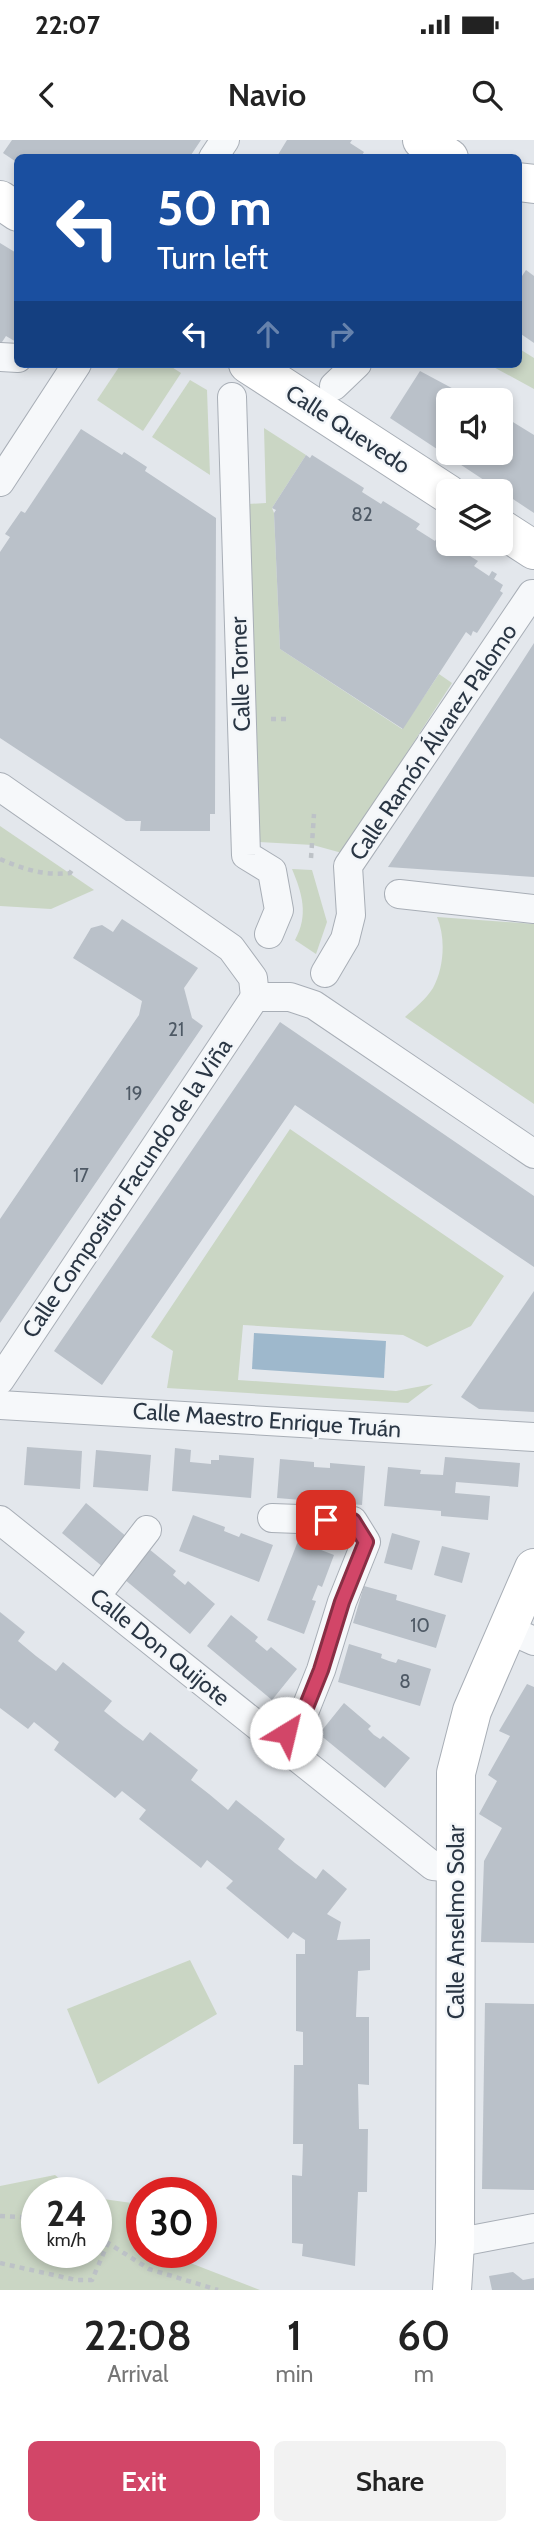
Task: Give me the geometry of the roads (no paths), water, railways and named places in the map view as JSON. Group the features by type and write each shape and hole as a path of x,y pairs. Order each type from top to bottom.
{"main road":[{"path":"422,140 443,154"},
{"name":"Calle Quevedo","path":"240,381 436,487"},
{"path":"513,536 534,550"},
{"name":"Calle Anselmo Solar","path":"452,2290 455,2243 456,1773 472,1711 521,1635 534,1568"}],"street":[{"path":"0,482 74,368"},
{"path":"334,386 353,368"},
{"name":"Calle Torner","path":"240,381 246,855 272,871 279,910 269,934"},
{"name":"Calle Ramón Álvarez Palomo","path":"325,973 345,939 351,915 348,866 532,594"},
{"path":"0,787 231,948 253,978 255,997 290,997 314,1005 534,1154"},
{"path":"399,894 534,909"},
{"name":"Calle Compositor Facundo de la Viña","path":"0,1380 255,997"},
{"name":"Calle Maestro Enrique Truán","path":"0,1405 534,1437"},
{"path":"272,1518 353,1521 366,1542 303,1715 278,1742"},
{"name":"Calle Don Quijote","path":"0,1520 433,1866 455,1868"},
{"path":"96,1596 147,1530"},
{"path":"455,2243 534,2228"}],"water":[{"path":"254,1333 386,1341 384,1378 252,1369"}]}
